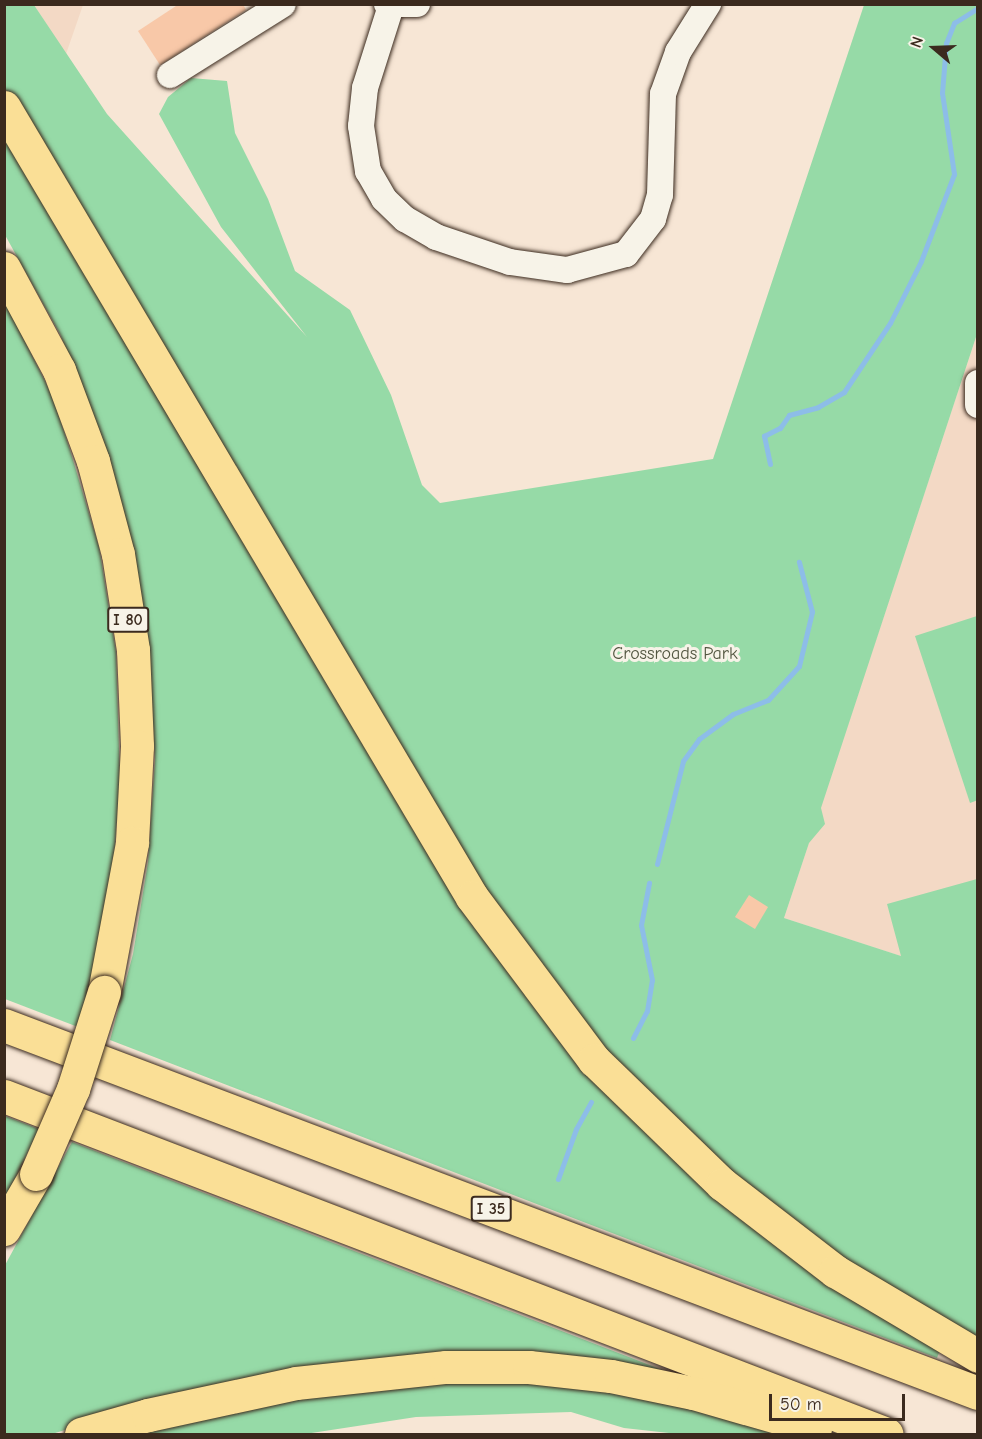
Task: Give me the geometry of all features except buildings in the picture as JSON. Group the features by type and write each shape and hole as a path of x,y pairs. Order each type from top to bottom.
{"highway":[{"path":"4,107 472,897 594,1060 722,1184 835,1271 978,1356"},
{"name":"I 80","path":"4,268 59,370 93,461 118,554 132,650 137,746 132,843 104,992 73,1089 36,1174 4,1229"},
{"name":"I 35","path":"4,1025 978,1393"},
{"path":"4,1096 888,1434"},
{"path":"81,1434 148,1415 296,1383 482,1367 529,1367 612,1376 693,1393 840,1434"}],"lane":[{"path":"170,75 283,4"},
{"path":"417,4 389,5 365,88 361,126 368,171 384,199 405,219 436,237 510,262 567,270 626,254 653,219 660,195 663,94 678,52 708,4"},
{"path":"978,383 978,405"}],"shaded area":[{"path":"34,5 83,5 66,54"},
{"path":"977,334 977,981 784,918"}],"green space":[{"name":"Crossroads Park","path":"4,5 34,5 107,114 307,337 221,227 159,114 168,97 191,78 227,81 235,133 268,199 295,271 350,310 391,395 422,485 440,503 713,459 864,5 977,5 977,334 821,808 825,824 809,843 784,918 901,956 887,904 977,879 977,1347 892,1297 660,1115 518,945 5,88"},
{"path":"4,129 556,1031 940,1350 937,1358 110,1040 133,954 148,862 155,760 149,655 131,543 99,430 60,334 5,235"},
{"path":"4,300 52,395 70,450 99,547 116,652 120,782 112,881 101,943 78,1027 5,999"},
{"path":"977,616 978,800 970,803 915,636"},
{"path":"5,1116 39,1129 5,1199"},
{"path":"72,1142 665,1371 592,1365 97,1420 52,1434 5,1434 4,1267"},
{"path":"503,1379 634,1394 786,1434 678,1434 624,1428 571,1412 416,1417 305,1434 123,1434 288,1396"}],"waterway":[{"path":"770,464 764,436 780,428 789,415 818,407 844,392 890,323 921,261 954,174 942,93 946,43 954,23 978,8"},
{"path":"657,864 683,761 699,739 733,714 768,700 799,666 812,612 799,562"},
{"path":"633,1038 647,1011 652,980 641,925 649,883"},
{"path":"558,1179 576,1129 591,1102"}]}
